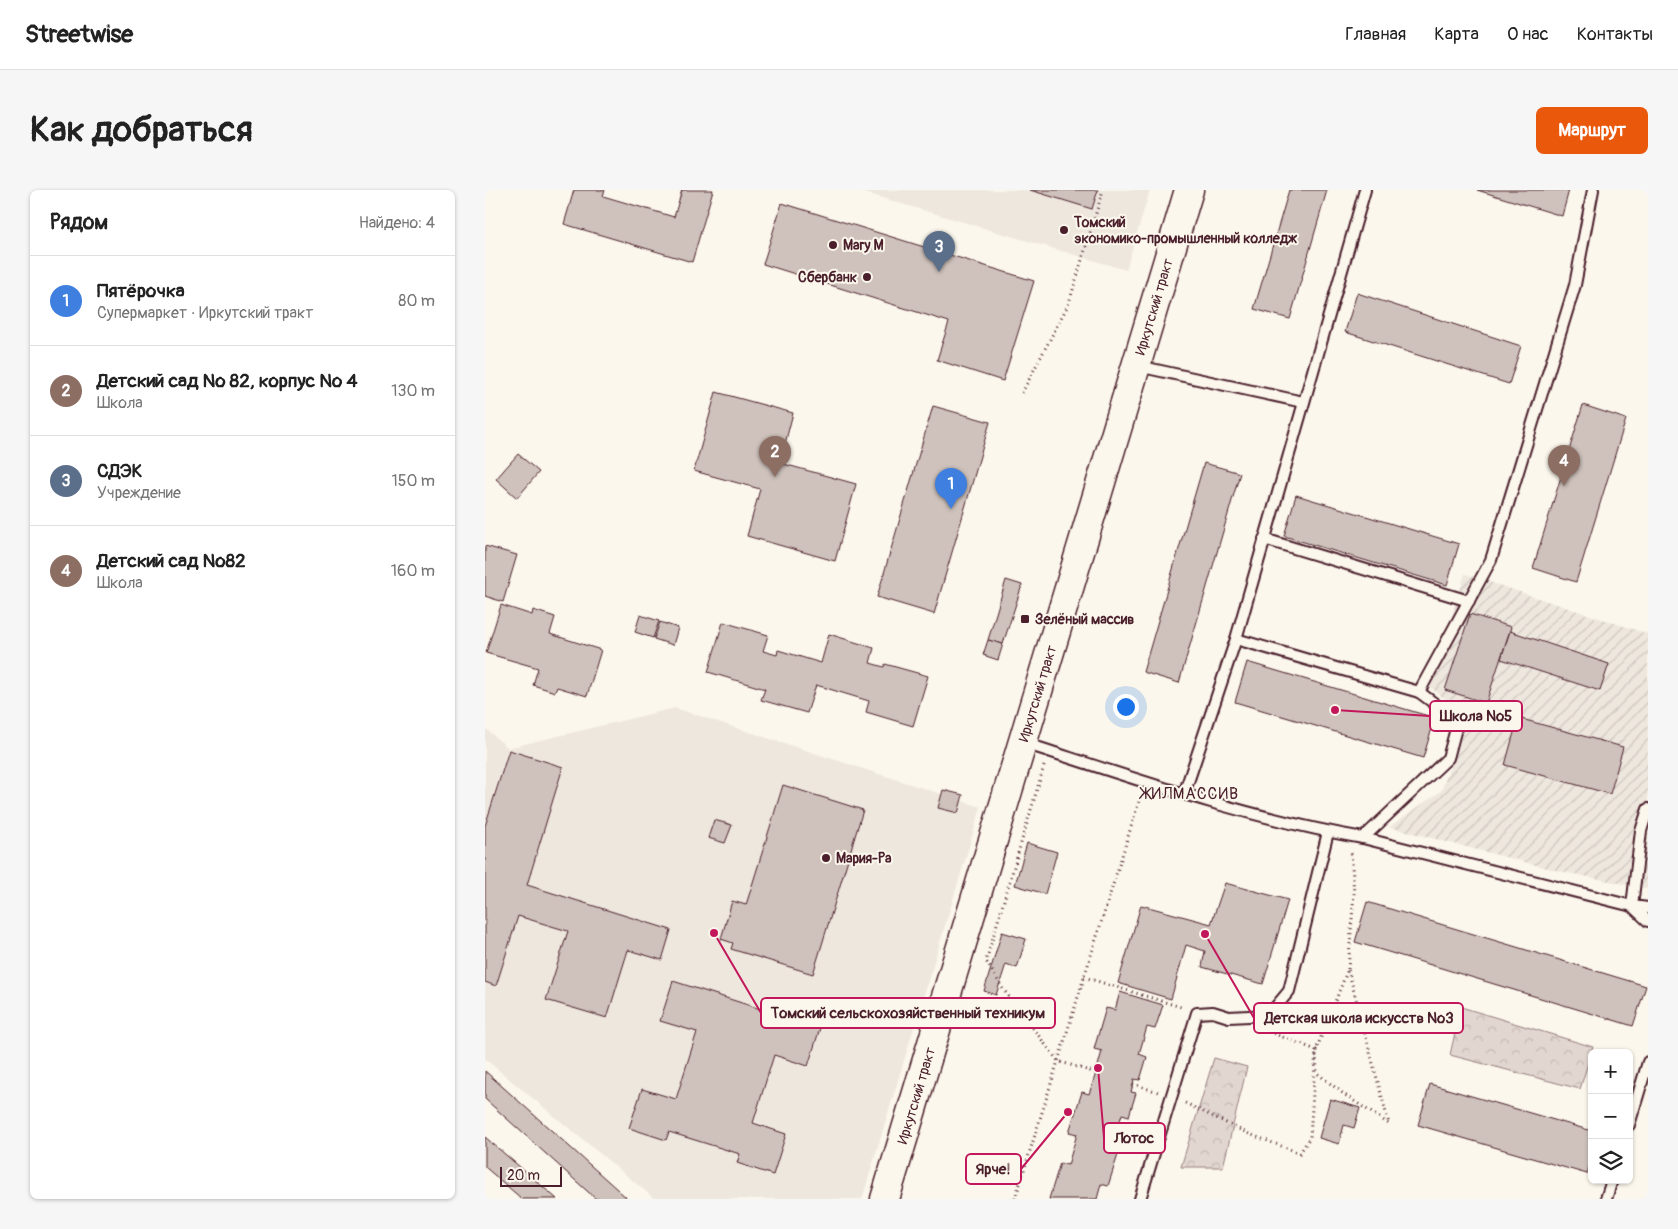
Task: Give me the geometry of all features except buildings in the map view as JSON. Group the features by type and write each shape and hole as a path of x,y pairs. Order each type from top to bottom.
{"main road":[{"name":"Иркутский тракт","path":"885,1199 1189,190"}],"lane":[{"path":"1184,794 1235,639 1365,190"},
{"path":"1419,692 1491,560 1575,285 1593,190"},
{"path":"1137,365 1303,402"},
{"path":"1264,539 1469,601"},
{"path":"1235,639 1419,692 1458,721 1448,758 1363,838"},
{"path":"1023,743 1184,794 1328,832 1363,838 1632,906 1648,908"},
{"path":"1632,906 1641,831 1648,809"},
{"path":"1140,1199 1197,1013 1213,1012 1229,1017 1269,1015 1289,991 1328,832"},
{"path":"1632,906 1648,921"},
{"path":"1633,1112 1648,1062"},
{"path":"1606,1199 1611,1184"}],"path":[{"path":"1021,393 1069,303 1103,190"},
{"path":"1048,751 986,961 1003,989 1058,1061 1096,1073"},
{"path":"1015,1199 1145,782"},
{"path":"1133,1084 1171,1096 1249,1134 1301,1154 1310,1137 1316,1050 1348,969 1354,894 1351,836"},
{"path":"1316,1050 1317,1073 1345,1095 1389,1124 1348,969"},
{"path":"1084,977 1197,1013"},
{"path":"1264,1030 1316,1050"}],"shaded area":[{"name":"Томский экономико-промышленный колледж","path":"855,190 1150,190 1126,270"},
{"path":"1465,574 1648,634 1648,889 1559,871 1389,827 1441,791 1469,718 1430,687"},
{"path":"675,708 981,807 862,1199 655,1199 485,1059 485,728 508,748"}],"green space":[{"path":"1461,1007 1593,1047 1592,1049 1588,1049 1588,1063 1580,1089 1450,1055"},
{"path":"1214,1058 1247,1067 1223,1167 1181,1167"}],"place":[{"name":"Томский экономико-промышленный колледж","path":"1064,230"},
{"name":"Mary M","path":"833,245"},
{"name":"СДЭК","path":"939,272"},
{"name":"Сбербанк","path":"867,277"},
{"name":"Детский сад № 82, корпус № 4","path":"775,477"},
{"name":"Детский сад №82","path":"1564,486"},
{"name":"Пятёрочка","path":"951,509"},
{"name":"Зелёный массив","path":"1025,619"},
{"name":"Школа №5","path":"1335,710"},
{"name":"Мария-Ра","path":"826,858"},
{"name":"Томский сельскохозяйственный техникум","path":"714,933"},
{"name":"Детская школа искусств №3","path":"1205,934"},
{"name":"Лотос","path":"1098,1068"},
{"name":"Ярче!","path":"1068,1112"}],"district":[{"name":"ЖИЛМАССИВ","path":"1190,794"}]}
